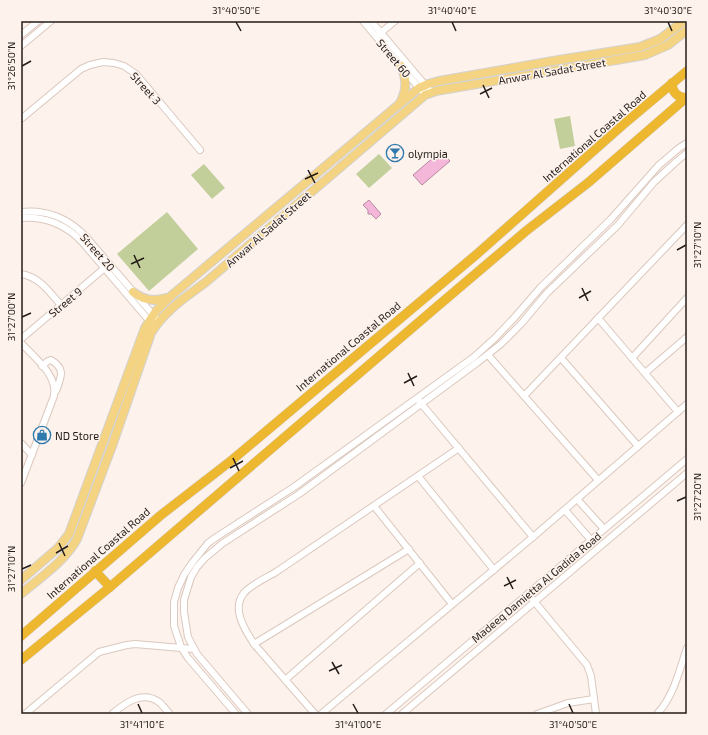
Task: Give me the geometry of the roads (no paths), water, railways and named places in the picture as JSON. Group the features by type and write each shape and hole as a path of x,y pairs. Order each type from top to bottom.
{"highway":[{"name":"International Coastal Road","path":"21,636 161,515 288,414 477,254 687,71"},
{"path":"672,83 674,92 679,97 686,98"},
{"path":"664,90 672,95 676,106"},
{"path":"21,660 110,587 432,310 526,231 589,182 686,98"},
{"path":"95,571 110,587"}],"main road":[{"name":"Anwar Al Sadat Street","path":"21,580 58,548 69,534 143,332 151,317 171,296 397,106 439,81 647,45 666,36 684,21"},
{"name":"Anwar Al Sadat Street","path":"22,592 60,561 74,545 80,533 112,446 149,339 157,324 172,308 206,282 425,90 645,55 668,45 687,30"},
{"path":"553,61 554,70"},
{"path":"397,106 403,98 406,84 401,66"},
{"path":"133,292 140,297 149,300 158,300 171,296"},
{"path":"102,443 112,446"}],"street":[{"path":"29,39 22,34 38,21"},
{"path":"21,46 51,21"},
{"name":"Street 60","path":"363,21 379,35 425,90"},
{"name":"Street 60","path":"371,21 401,66 425,90"},
{"path":"379,35 395,21"},
{"name":"Street 3","path":"21,119 80,69 94,63 111,62 124,66 136,74 200,150"},
{"path":"236,714 188,658 181,647 174,626 174,602 178,588 184,575 199,552 218,536 294,487 474,356 495,338 541,287 612,219 659,165 687,143"},
{"path":"248,714 193,649 188,637 185,623 184,600 191,578 205,558 223,543 299,494 488,355 516,329 547,293 613,230 665,171 687,153"},
{"name":"Street 20","path":"21,212 41,212 53,215 65,220 82,233 107,266 157,324"},
{"name":"Street 20","path":"21,218 46,220 67,229 78,237 133,292 151,317"},
{"path":"524,396 687,224"},
{"name":"Street 9","path":"21,339 107,266"},
{"path":"21,274 33,278 41,283 61,305"},
{"path":"632,358 687,298"},
{"path":"598,318 678,412"},
{"path":"645,373 687,337"},
{"path":"21,343 53,379 55,389 54,396"},
{"path":"488,355 598,480"},
{"path":"561,358 638,446"},
{"path":"21,483 62,376 62,371 51,360 42,366"},
{"path":"417,398 532,537"},
{"path":"321,714 565,510 687,404"},
{"path":"21,443 32,456"},
{"path":"315,714 254,644 247,633 239,612 240,602 244,593 459,448"},
{"name":"Madeeq Damietta Al Gadida Road","path":"386,714 687,459"},
{"name":"Madeeq Damietta Al Gadida Road","path":"402,714 687,473"},
{"path":"418,476 494,570"},
{"path":"577,499 604,529"},
{"path":"374,506 452,604"},
{"path":"565,510 591,540"},
{"path":"254,644 408,549"},
{"path":"285,680 420,563"},
{"path":"528,594 587,665 591,676 596,714"},
{"path":"25,714 99,652 127,645 181,647 193,649"},
{"path":"657,714 672,692 687,648"},
{"path":"112,714 132,699 141,697 150,698 159,702 170,714"},
{"path":"537,714 568,703 594,699"}],"place":[{"name":"olympia","path":"395,153"},
{"name":"ND Store","path":"42,435"}]}
